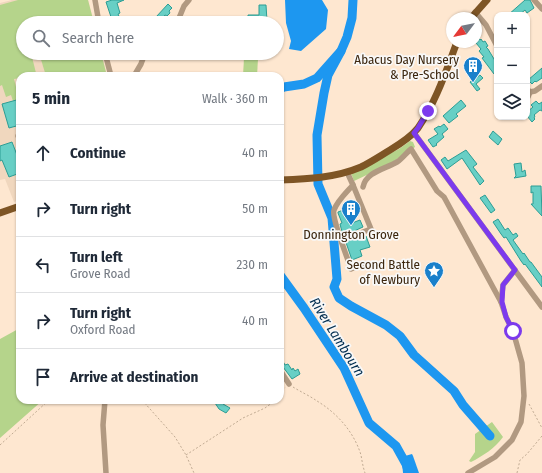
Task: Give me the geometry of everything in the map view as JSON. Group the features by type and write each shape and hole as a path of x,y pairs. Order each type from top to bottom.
{"main road":[{"path":"476,12 487,0"},
{"path":"284,180 313,178 347,172 371,162 414,133 433,101 455,48"},
{"path":"0,213 16,207"}],"street":[{"path":"95,0 98,16"},
{"path":"180,16 184,6 189,0"},
{"path":"534,0 542,9"},
{"path":"482,22 486,25 494,40"},
{"path":"107,60 109,72"},
{"path":"136,72 142,60"},
{"path":"530,92 542,86"},
{"path":"414,133 542,307"},
{"path":"363,187 368,176 398,161 410,149 437,191 444,197 502,302 506,317 513,331 522,363 524,396 522,422 512,440 485,463 468,473"},
{"path":"347,172 371,229 355,235"},
{"path":"353,185 339,201 333,211 351,269 364,264"},
{"path":"502,302 503,285 515,270"},
{"path":"284,376 289,384"},
{"path":"105,404 103,425 106,473"}],"path":[{"path":"284,388 289,384 318,401 345,425 354,439 360,454 364,473"},
{"path":"528,403 542,428"},
{"path":"0,445 45,404"},
{"path":"146,404 175,437 186,455 194,473"},
{"path":"186,455 244,418 270,404"},
{"path":"517,473 520,460 542,436"}],"shaded area":[{"path":"12,0 88,0 92,16 16,16 16,60 104,60 106,72 16,72 16,201 14,202 5,179 0,180 0,3"}],"green space":[{"path":"18,0 88,0 92,16 16,16 16,60 33,60 36,72 16,72 16,79 14,79 16,87 16,100 13,101 11,95 6,97 2,85 0,86 0,5"},
{"path":"41,60 103,60 106,72 45,72"},
{"path":"244,60 258,60 257,72 243,72"},
{"path":"410,141 413,142 415,147 388,165 354,181 351,173 399,149"},
{"path":"16,330 16,404 38,404 0,438 0,339"},
{"path":"492,422 503,437 493,448 471,462 469,461 475,452 475,434"}],"water":[{"path":"285,0 322,0 328,10 326,29 301,51 289,49 291,41 286,23"},
{"path":"412,454 419,473 403,473 402,462 405,456"}],"building":[{"path":"112,0 124,0 117,3 120,13 118,14 119,16 111,16 106,2"},
{"path":"525,0 530,0 534,8 528,12 525,10 523,12 511,12"},
{"path":"168,4 172,8 167,16 157,16"},
{"path":"259,5 266,5 267,16 248,16 259,15"},
{"path":"482,40 483,42 485,41 488,46 486,47 494,59 494,74 482,58 484,57 479,51 481,49"},
{"path":"542,68 542,78 532,84 530,82 530,78"},
{"name":"Abacus Day Nursery & Pre-School","path":"480,75 483,78 476,84 480,89 477,91 470,82"},
{"path":"16,100 16,126 9,128 2,104"},
{"path":"461,100 466,106 456,114 458,116 449,123 443,116"},
{"path":"536,101 539,104 542,102 542,111 540,110 534,115 535,119 532,122 530,120 530,110 533,107 531,105"},
{"path":"444,124 448,129 442,134 444,137 436,144 437,145 433,147 428,140 438,134 434,129"},
{"path":"493,131 502,139 498,145 489,137"},
{"path":"12,142 16,152 16,174 9,177 2,160 0,161 0,146"},
{"path":"466,150 477,164 473,167 484,181 480,185 462,158 447,169 441,160 445,157 448,161"},
{"path":"521,163 522,172 525,170 526,176 514,178 516,176 514,164"},
{"path":"531,186 541,186 542,216 531,204 533,204 533,192 531,193"},
{"path":"485,195 495,210 491,213 480,198"},
{"path":"346,209 352,223 360,220 363,227 352,232 351,237 355,239 366,236 370,247 360,250 362,256 352,260 341,228 340,224 342,223 338,213"},
{"path":"498,219 505,230 508,228 513,235 516,233 518,236 513,240 542,277 542,287 525,264 524,265 521,261 506,237 504,238 493,222"},
{"path":"284,363 285,365 288,364 292,370 293,368 295,371 298,369 300,374 292,379 284,368"},
{"path":"216,404 223,404 230,408 226,413 219,409"}],"waterway":[{"name":"River Lambourn","path":"284,87 304,84 317,78 341,51 347,37 352,18 353,0"},
{"path":"341,51 328,75 317,135 318,184 332,218 337,279 334,287 339,298 386,325 400,336 414,355 454,391 463,405 490,436"},
{"name":"River Lambourn","path":"284,280 344,368 369,423 396,446 406,464 409,473"}],"place":[{"name":"Abacus Day Nursery & Pre-School","path":"473,83"},
{"name":"Donnington Grove","path":"351,226"},
{"name":"Second Battle of Newbury","path":"434,288"}],"route":[{"path":"428,111 414,133 515,270 503,285 502,302 506,317 513,331"}]}
